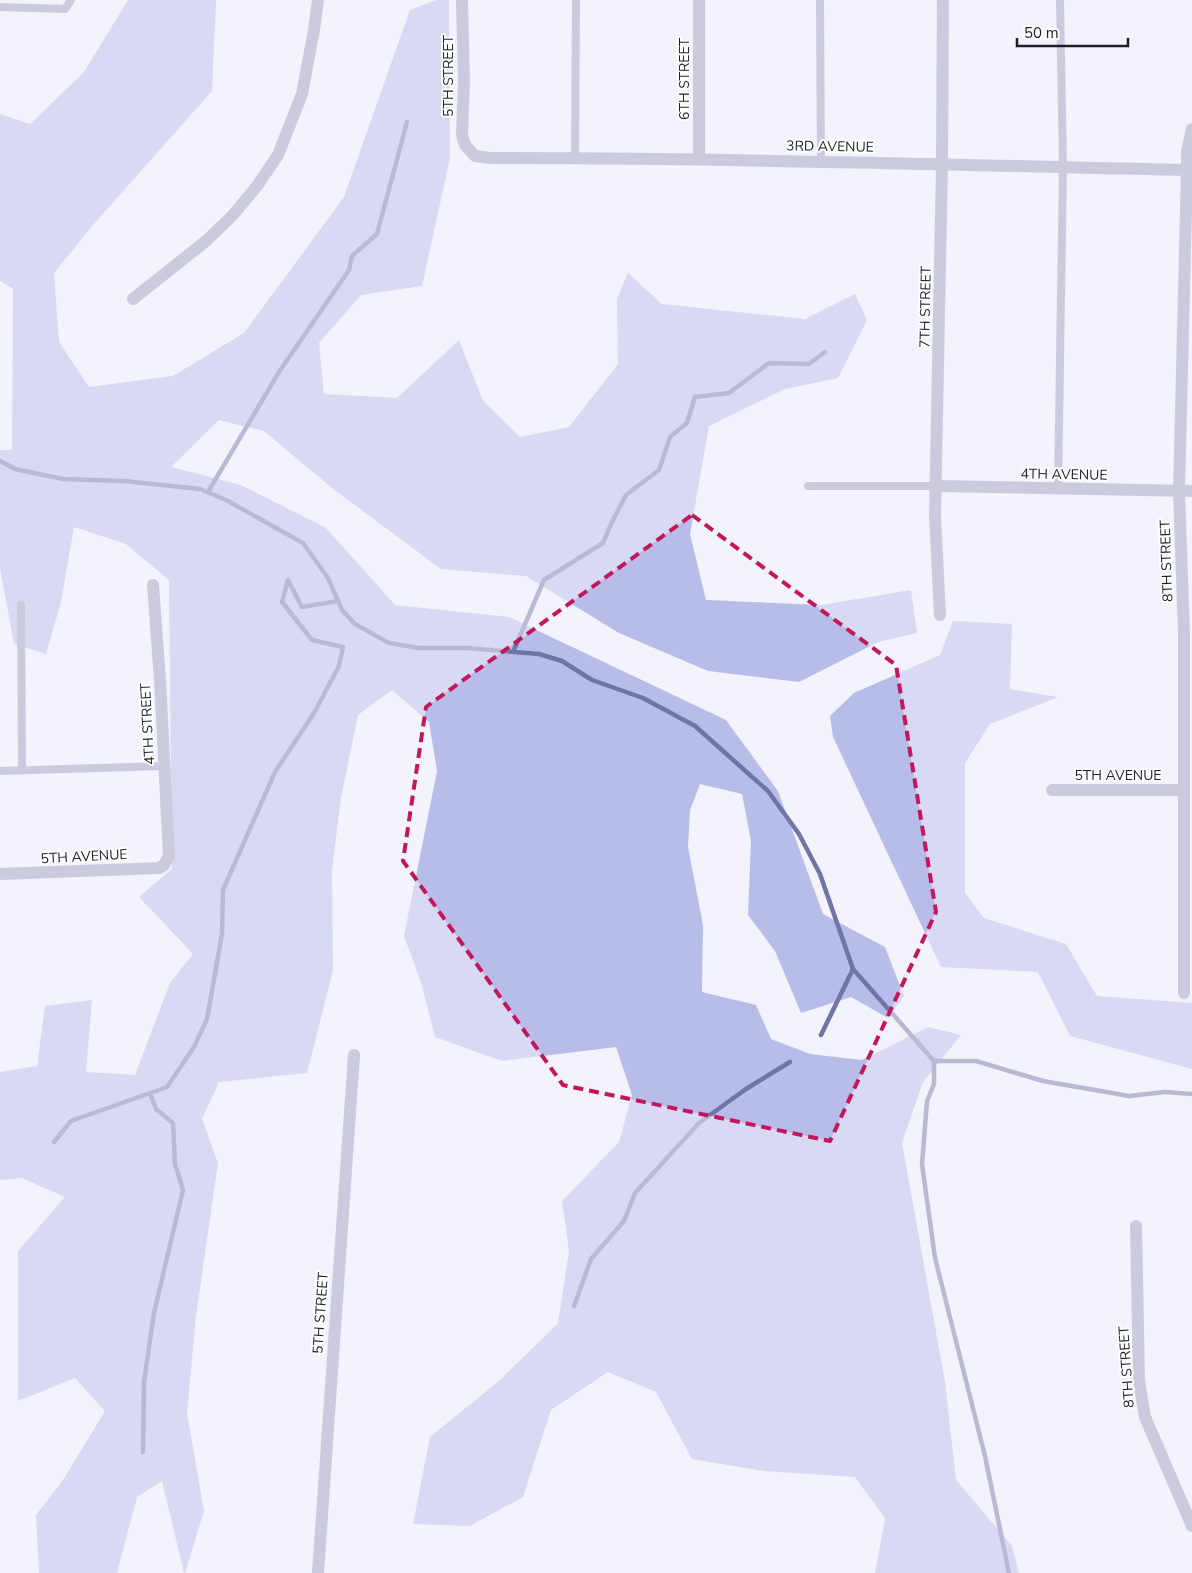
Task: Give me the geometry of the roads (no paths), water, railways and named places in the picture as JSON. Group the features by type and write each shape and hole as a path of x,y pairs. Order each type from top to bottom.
{"street":[{"path":"133,299 206,241 251,193 278,155 302,94 318,0"},
{"name":"5TH STREET","path":"462,0 464,81 462,134 469,151"},
{"name":"6TH STREET","path":"699,0 699,159"},
{"name":"7TH STREET","path":"940,615 935,516 942,164 942,0"},
{"name":"8TH STREET","path":"1184,993 1184,790 1188,633 1186,491 1189,170 1187,151 1192,129"},
{"name":"3RD AVENUE","path":"469,151 475,156 491,158 821,161 1189,170"},
{"name":"4TH AVENUE","path":"936,486 1186,491"},
{"name":"4TH STREET","path":"153,585 169,856 167,862"},
{"name":"5TH AVENUE","path":"1052,790 1184,790"},
{"name":"5TH AVENUE","path":"0,874 159,868 167,862"},
{"name":"5TH STREET","path":"318,1573 354,1055"},
{"name":"8TH STREET","path":"1136,1226 1139,1381 1144,1417 1192,1526"}],"lane":[{"path":"0,7 65,9 72,0"},
{"path":"575,158 576,0"},
{"path":"820,0 821,161"},
{"path":"1058,488 1063,168 1060,0"},
{"path":"808,486 936,486"},
{"path":"21,604 22,770"},
{"path":"0,771 164,766"}],"waterway":[{"path":"208,492 279,372 349,270 352,256 377,234 407,122"},
{"path":"513,652 544,580 603,543 626,495 659,470 670,437 687,423 695,397 729,393 769,363 809,364 825,352"},
{"path":"0,461 15,469 63,479 124,481 200,489 226,500 303,543 328,578 342,610 355,624 389,643 419,648 467,648 539,654 562,661 592,680 643,698 695,726 768,791 799,834 820,874 853,969 934,1061 934,1084 927,1101 922,1164 935,1258 985,1456 1009,1573"},
{"path":"54,1142 71,1121 167,1087 194,1047 207,1019 222,934 223,890 275,772 314,713 339,666 343,647 312,640 282,602 288,580 302,607 338,601"},
{"path":"821,1035 853,969"},
{"path":"934,1061 976,1061 1043,1081 1129,1096 1165,1092 1192,1094"},
{"path":"574,1306 591,1259 624,1221 635,1193 699,1123 746,1089 790,1062"},
{"path":"143,1452 144,1382 154,1313 183,1190 175,1164 173,1123 156,1109 150,1093"}]}
